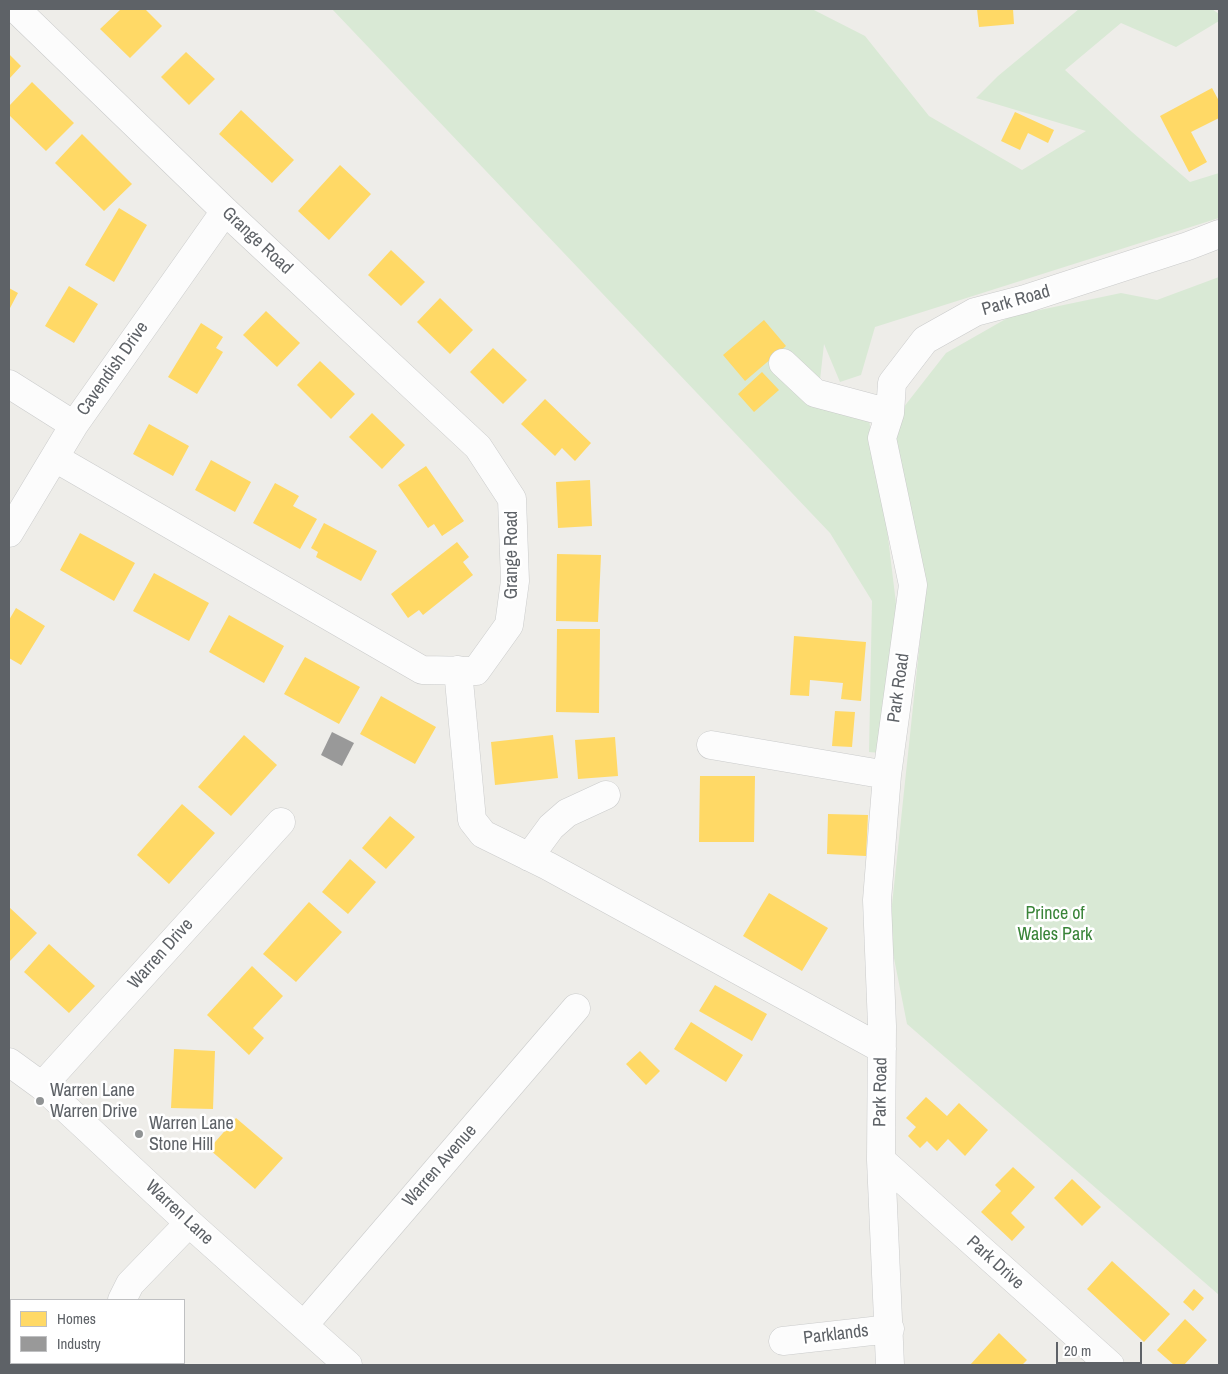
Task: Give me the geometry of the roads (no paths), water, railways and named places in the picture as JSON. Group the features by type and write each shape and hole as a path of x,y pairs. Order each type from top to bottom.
{"street":[{"name":"Grange Road","path":"16,9 225,211 478,446 512,499 515,581 509,625 476,671 422,670 55,458"},
{"name":"Cavendish Drive","path":"9,533 74,425 225,211"},
{"name":"Park Road","path":"890,1365 890,1329 881,1160 882,1049 877,900 887,775 913,585 882,438 890,413 892,383 925,340 976,312 1025,299 1179,249 1219,234"},
{"path":"784,363 815,393 890,413"},
{"path":"9,384 74,425"},
{"path":"458,670 472,820 483,834 529,857 882,1049"},
{"path":"711,745 887,775"},
{"path":"529,857 551,827 567,813 606,796"},
{"name":"Warren Drive","path":"42,1086 281,822"},
{"name":"Warren Avenue","path":"304,1325 576,1008"},
{"name":"Warren Lane","path":"9,1062 42,1086 189,1223 348,1365"},
{"name":"Park Drive","path":"881,1160 1110,1365"},
{"path":"122,1299 130,1284 189,1223"},
{"name":"Parklands","path":"783,1341 890,1329"}],"place":[{"name":"Warren Lane Warren Drive","path":"40,1101"},
{"name":"Warren Lane Stone Hill","path":"139,1134"}],"park label":[{"name":"Prince of Wales Park","path":"1055,924"}]}
